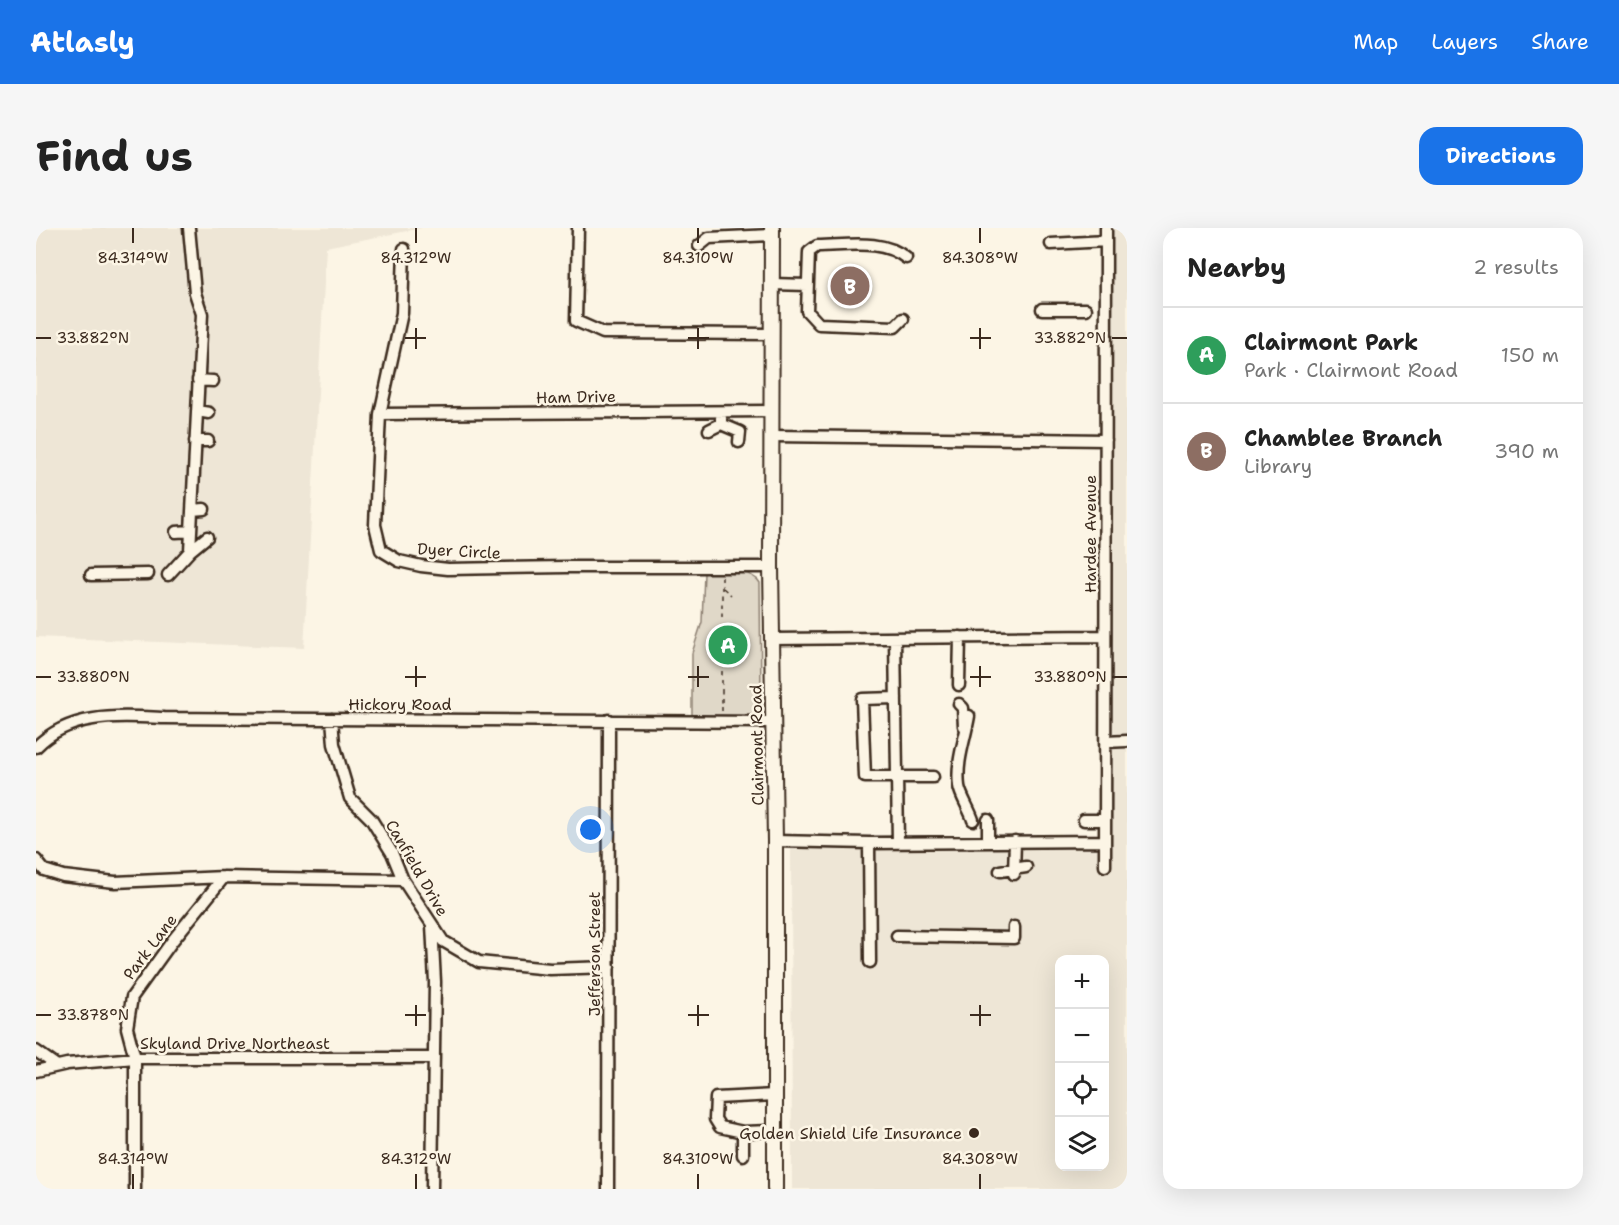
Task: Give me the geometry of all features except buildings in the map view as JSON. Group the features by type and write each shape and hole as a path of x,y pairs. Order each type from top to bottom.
{"main road":[{"name":"Clairmont Road","path":"772,232 771,567 775,840 775,1189"}],"street":[{"path":"578,228 576,321 603,333 733,329 771,334"},
{"name":"Hardee Avenue","path":"1105,866 1105,636 1101,506 1106,440 1102,308 1106,228"},
{"path":"189,231 195,293 202,314 195,441 199,489 192,510 190,551"},
{"path":"699,246 709,238 772,232"},
{"path":"1051,244 1106,241"},
{"path":"903,319 895,327 819,324 807,311 807,285 809,252 817,246 879,245 900,253 906,258"},
{"name":"Dyer Circle","path":"404,249 402,313 380,414 375,525 381,550 399,561 421,566 468,569 771,567"},
{"path":"772,284 807,285"},
{"path":"1042,309 1086,309"},
{"path":"198,380 213,381"},
{"path":"197,411 209,413"},
{"path":"721,411 721,424"},
{"name":"Ham Drive","path":"380,414 772,411"},
{"path":"710,430 721,424"},
{"path":"721,424 740,432 739,442"},
{"path":"772,436 1106,440"},
{"path":"195,441 208,441"},
{"path":"192,510 204,509"},
{"path":"176,532 191,531"},
{"path":"168,575 190,551 207,537"},
{"path":"91,575 148,574"},
{"path":"772,639 1105,636"},
{"path":"959,685 960,637"},
{"path":"895,638 898,843"},
{"path":"896,698 862,699 865,777 933,777"},
{"path":"959,704 963,708 965,732"},
{"path":"969,716 959,753 958,788 973,820"},
{"name":"Hickory Road","path":"36,747 60,727 84,720 113,717 773,722"},
{"name":"Canfield Drive","path":"332,719 334,744 350,798 371,819 392,853 404,880 443,940 479,962 550,969 609,967"},
{"name":"Jefferson Street","path":"608,1189 609,720"},
{"path":"1105,741 1127,741"},
{"path":"988,820 988,842"},
{"path":"1084,820 1105,820"},
{"path":"775,840 869,843 1105,840"},
{"path":"1014,871 1015,841"},
{"path":"869,843 870,962"},
{"path":"36,860 44,870 63,876 116,882 224,877 404,880"},
{"path":"1000,871 1014,871 1026,867"},
{"name":"Park Lane","path":"135,1189 135,1058 127,1028 132,997 224,877"},
{"path":"432,925 435,1058 432,1189"},
{"path":"897,936 1014,938 1014,927"},
{"path":"36,1051 57,1066"},
{"name":"Skyland Drive Northeast","path":"36,1071 57,1066 135,1058 435,1058"},
{"path":"775,1095 716,1098 715,1119 720,1127 743,1132 775,1131"},
{"path":"743,1132 743,1155"}],"path":[{"path":"722,576 722,617"},
{"path":"722,587 731,596"},
{"path":"722,662 722,715"}],"shaded area":[{"path":"36,228 422,228 326,247 304,648 36,637"},
{"path":"1112,228 1127,228 1127,1189 792,1189 791,849 1112,848"},
{"path":"704,573 742,573 755,578 760,583 761,703 756,713 751,716 692,716 692,653 702,622"}],"place":[{"name":"Chamblee Branch","path":"850,286"},
{"name":"Clairmont Park","path":"728,645"},
{"name":"Golden Shield Life Insurance","path":"974,1133"}]}
